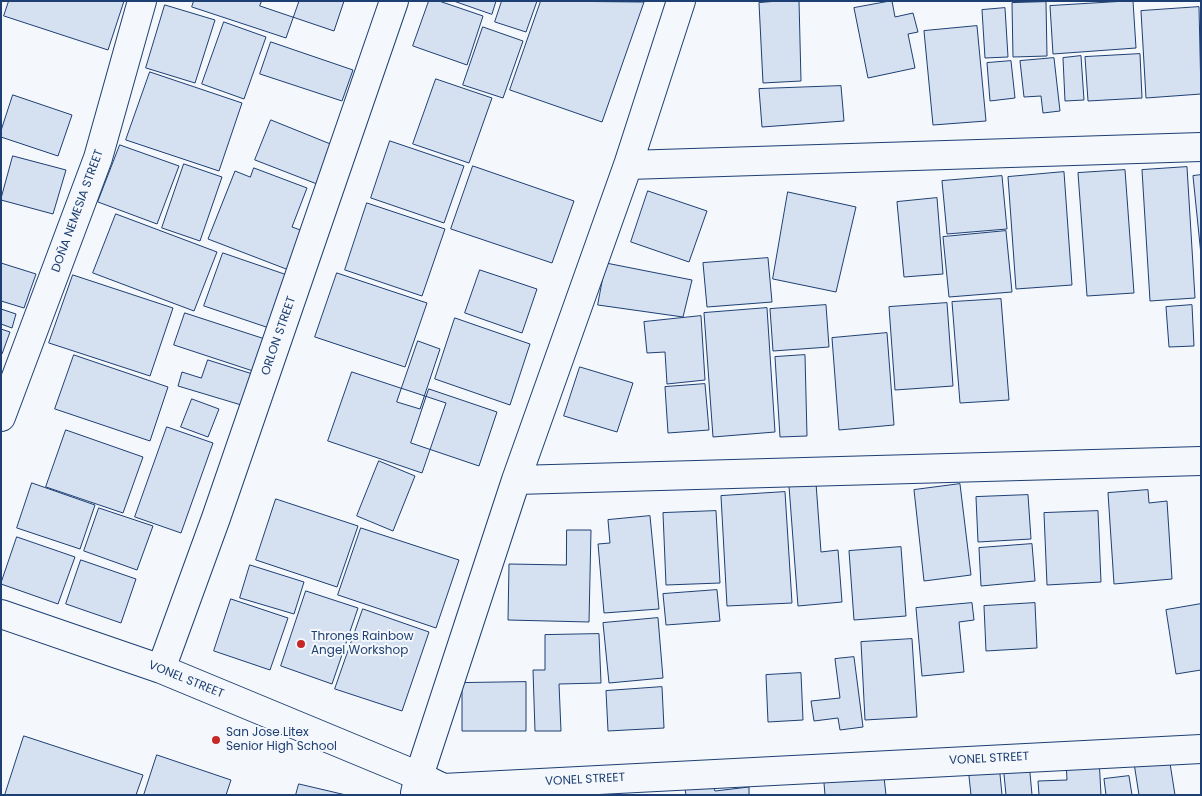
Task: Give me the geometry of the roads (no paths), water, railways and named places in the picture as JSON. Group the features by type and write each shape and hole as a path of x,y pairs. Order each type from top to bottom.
{"street":[{"name":"DOÑA NEMESIA STREET","path":"1,417 98,158 142,1"},
{"name":"ORLON STREET","path":"161,669 216,518 394,1"},
{"path":"417,785 516,480 628,165 682,1"},
{"path":"628,165 1201,147"},
{"path":"516,480 1201,461"},
{"name":"VONEL STREET","path":"1,614 161,669 417,785 443,788 1201,749"}],"place":[{"name":"Thrones Rainbow Angel Workshop","path":"301,644"},
{"name":"San Jose Litex Senior High School","path":"216,740"}]}
